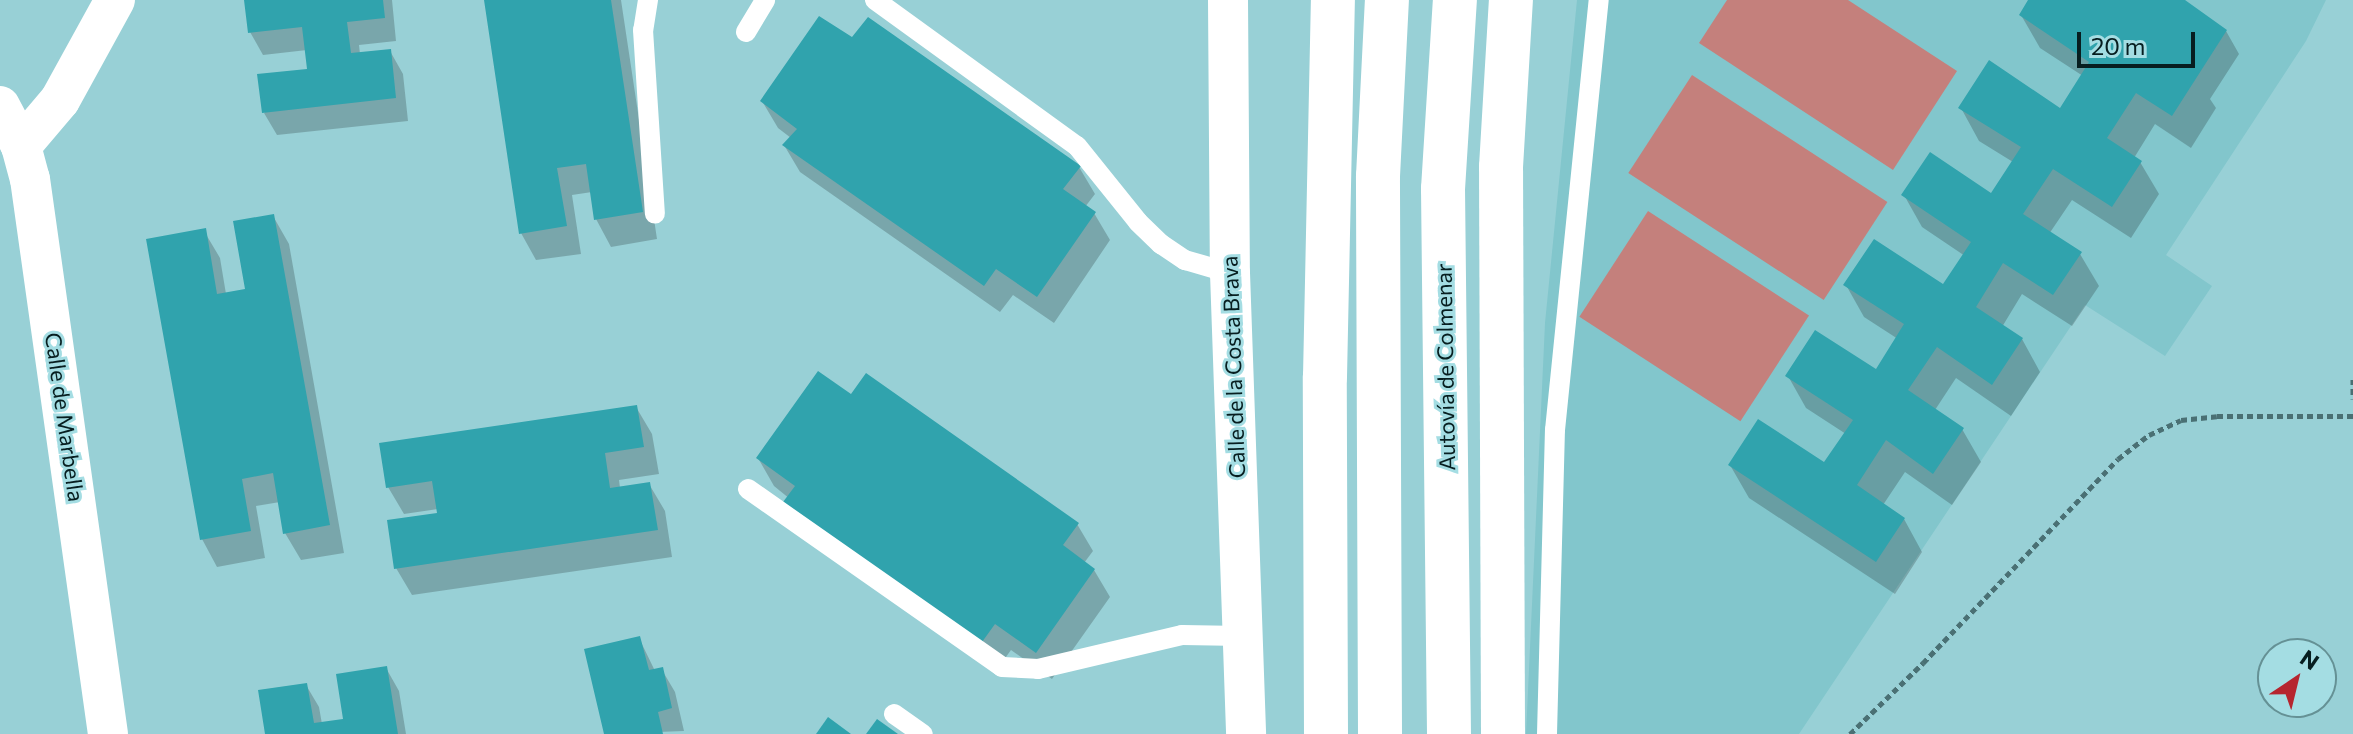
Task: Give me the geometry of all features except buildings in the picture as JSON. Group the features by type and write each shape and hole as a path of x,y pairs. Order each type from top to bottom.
{"highway":[{"path":"1326,734 1325,377 1333,0"},
{"path":"1380,734 1378,176 1387,0"},
{"name":"Autovía de Colmenar","path":"1449,734 1443,189 1455,0"},
{"path":"1503,734 1501,167 1511,0"},
{"path":"1329,166 1342,379 1344,734"}],"street":[{"path":"21,146 60,100 115,0"},
{"name":"Calle de la Costa Brava","path":"1228,0 1230,273 1246,734"},
{"name":"Calle de Marbella","path":"0,106 21,146 18,213 108,734"}],"lane":[{"path":"648,0 643,30 655,214"},
{"path":"746,32 765,0"},
{"path":"875,0 1077,146 1138,222 1161,244 1185,260 1230,273"},
{"path":"1547,734 1555,430 1599,0"},
{"path":"748,489 1002,667 1038,669 1182,635 1242,636"},
{"path":"894,714 923,734"}],"path":[{"path":"2353,379 2353,399"},
{"path":"1850,734 1923,663 2118,459 2149,435 2181,420 2217,416 2353,416"}],"shaded area":[{"path":"1577,0 2326,0 2306,41 2166,255 2212,286 2165,356 2085,305 1799,734 1526,734 1545,323"},
{"path":"1727,0 1848,0 1957,71 1893,170 1699,43"},
{"path":"1692,75 1887,202 1824,300 1628,173"},
{"path":"1648,211 1809,316 1740,421 1579,317"}]}
